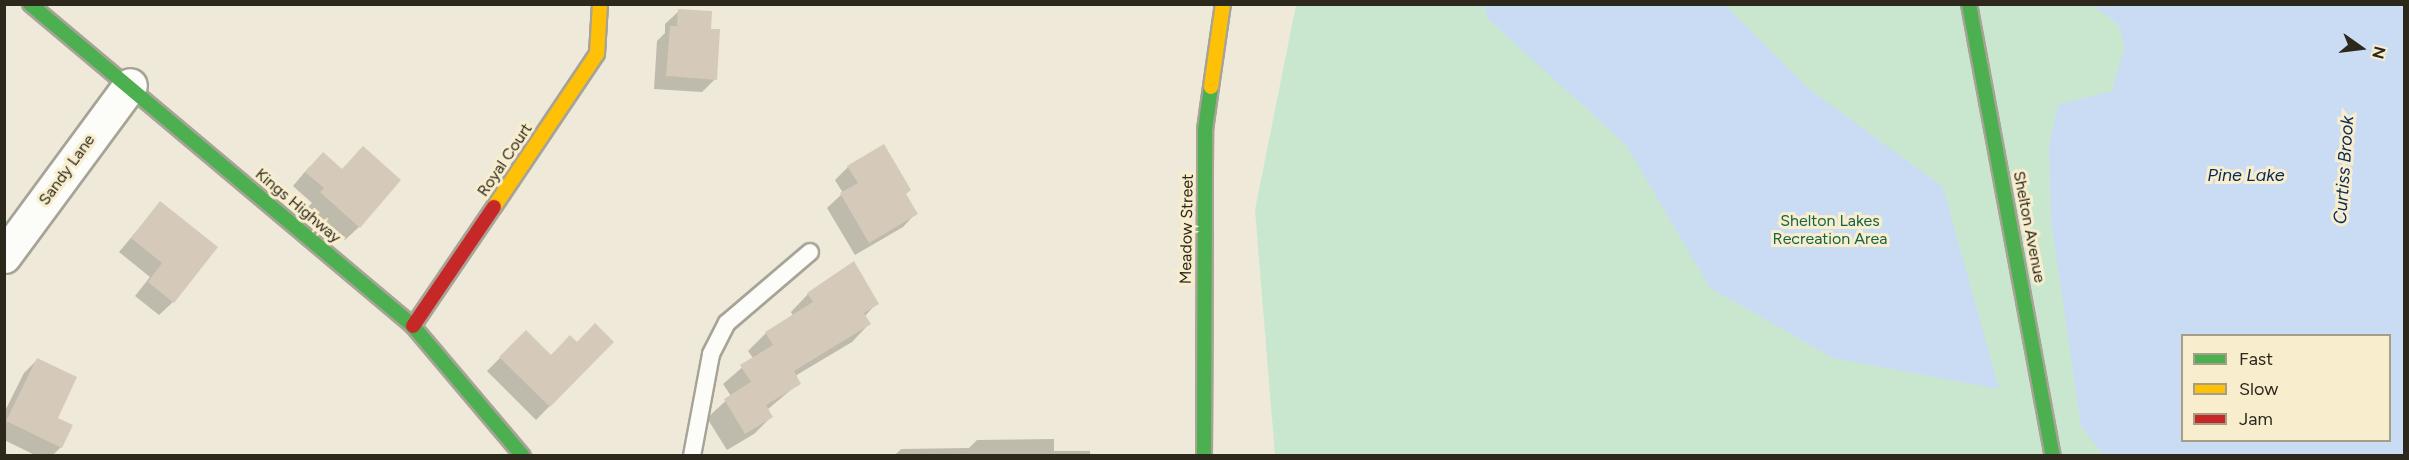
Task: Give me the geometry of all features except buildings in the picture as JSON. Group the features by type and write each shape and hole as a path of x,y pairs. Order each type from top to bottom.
{"street":[{"name":"Kings Highway","path":"30,4 130,84 413,326 523,456"},
{"name":"Royal Court","path":"413,326 597,54 600,4"},
{"name":"Meadow Street","path":"1204,456 1205,130 1223,4"},
{"name":"Shelton Avenue","path":"1969,4 2053,456"},
{"name":"Sandy Lane","path":"4,256 130,84"}],"lane":[{"path":"692,456 711,354 727,323 810,252"}],"green space":[{"name":"Shelton Lakes Recreation Area","path":"1296,5 2404,5 2404,455 1275,455 1255,210"}],"water":[{"path":"1484,5 1725,5 1809,89 1943,187 1999,389 1833,358 1710,288 1626,145 1488,19"},
{"name":"Pine Lake","path":"2093,5 2404,5 2404,455 2103,455 2081,426 2051,221 2049,145 2058,105 2112,91 2124,48 2120,26"}],"traffic: fast":[{"path":"30,4 413,326 523,456"},
{"path":"1969,4 2053,456"},
{"path":"1204,456 1205,130 1211,87"}],"traffic: slow":[{"path":"494,207 597,54 600,4"},
{"path":"1211,87 1223,4"}],"traffic: jam":[{"path":"413,326 494,207"}],"water label":[{"name":"Curtiss Brook","path":"2344,170"}]}
